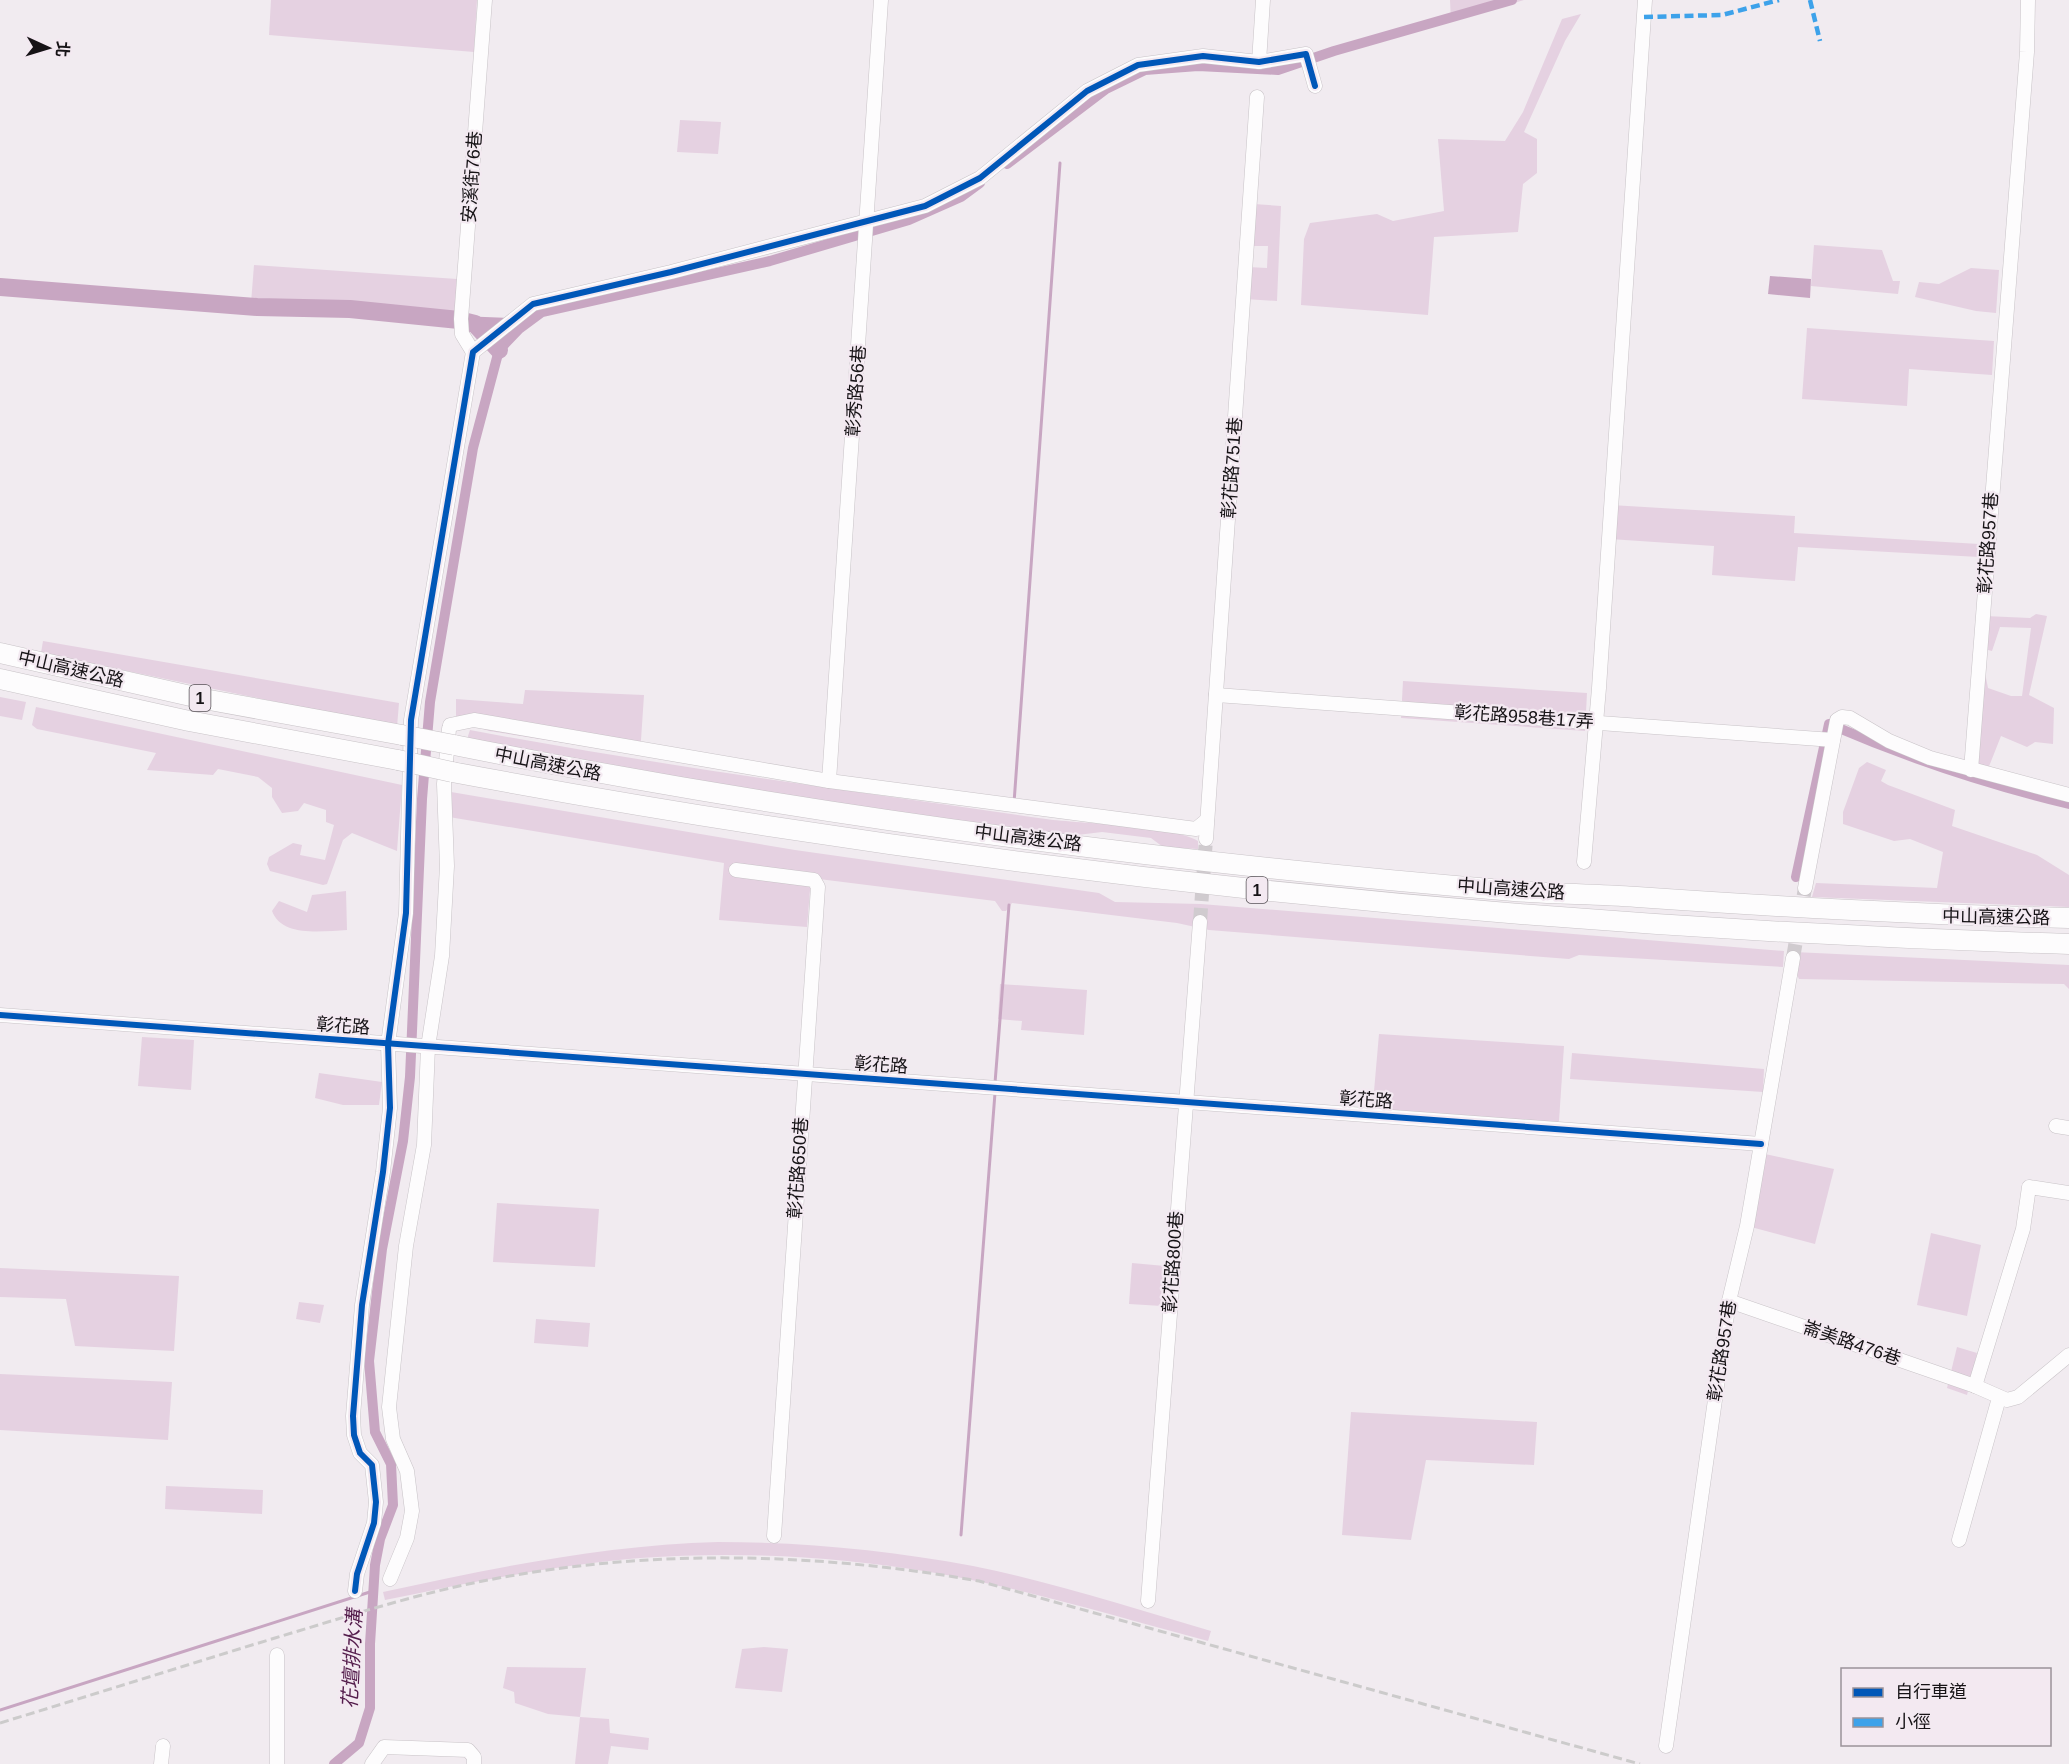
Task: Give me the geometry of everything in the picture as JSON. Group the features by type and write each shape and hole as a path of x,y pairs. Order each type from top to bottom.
{"highway":[{"name":"中山高速公路","path":"0,653 204,699 402,735 451,733 638,782 837,812 1169,856 1390,880 1520,891 1632,896 1775,908 2069,918"},
{"name":"中山高速公路","path":"0,679 189,722 670,812 1068,869 1338,899 1823,935 2069,944"}],"street":[{"name":"安溪街76巷","path":"473,352 462,334 461,319 485,0"},
{"name":"彰秀路56巷","path":"829,781 881,0"},
{"path":"1259,62 1263,0"},
{"path":"1584,862 1634,184 1644,0"},
{"name":"彰花路957巷","path":"1971,770 2027,52 2028,0"},
{"path":"356,1591 357,1574 375,1523 376,1502 372,1465 360,1453 354,1435 353,1416 362,1305 383,1172 390,1108 406,913 411,720 473,352 533,304 925,206 980,178 1086,92 1138,65 1203,56 1259,62 1306,54 1315,86"},
{"name":"彰花路751巷","path":"1206,839 1257,97"},
{"name":"彰花路958巷17弄","path":"1216,695 1833,740"},
{"path":"1805,888 1837,720 1842,717 1850,718 1889,741 1971,770 2069,795"},
{"path":"390,1579 407,1538 412,1511 407,1471 393,1438 389,1407 406,1246 424,1145 425,1047 442,956 447,866 444,784 451,733 460,722 482,721 635,750 829,781 1196,829 1207,820"},
{"name":"彰花路650巷","path":"736,870 814,880 818,887 774,1536"},
{"name":"彰花路800巷","path":"1148,1601 1200,922"},
{"name":"彰花路957巷","path":"1665,1746 1729,1300 1747,1226 1792,958"},
{"name":"彰花路","path":"0,1016 1761,1144"},
{"path":"1975,1386 2023,1229 2029,1187 2069,1193"},
{"name":"崙美路476巷","path":"1729,1300 1975,1386 1999,1398"},
{"path":"1959,1540 1999,1398 2007,1400 2018,1397 2069,1355"},
{"path":"277,1655 277,1764"},
{"path":"161,1764 163,1746"},
{"path":"372,1764 384,1747 468,1750 474,1757 474,1764"}],"shaded area":[{"path":"271,0 477,0 474,52 269,35"},
{"path":"1450,0 1524,0 1451,22"},
{"path":"1581,14 1565,41 1524,132 1537,139 1537,173 1523,184 1518,232 1434,237 1428,315 1301,305 1304,239 1310,223 1377,214 1393,221 1444,211 1438,139 1505,141 1523,112 1562,19"},
{"path":"680,120 721,122 718,154 677,152"},
{"path":"1254,204 1281,206 1277,301 1245,299 1248,267 1267,268 1268,246 1251,246"},
{"path":"1814,245 1882,250 1893,281 1900,281 1898,294 1811,286"},
{"path":"254,265 457,279 454,318 251,303"},
{"path":"1971,268 1999,270 1996,313 1976,311 1915,297 1919,282 1939,284"},
{"path":"1770,276 1811,279 1810,298 1768,294"},
{"path":"546,315 519,329 499,350 475,324 459,320 460,316 533,319"},
{"path":"1807,328 1994,341 1992,375 1909,369 1907,406 1802,399"},
{"path":"1611,505 1795,516 1794,533 1979,544 1979,557 1798,547 1795,581 1712,575 1714,546 1610,539"},
{"path":"2036,614 2047,616 2029,695 2054,708 2053,744 2035,742 2027,747 2001,736 1988,769 1978,769 1983,663 1988,688 2011,696 2022,696 2031,628 2000,627 1992,651 1984,649 1985,616 2030,618"},
{"path":"43,641 399,703 397,727 41,653"},
{"path":"1403,681 1587,693 1585,731 1401,718"},
{"path":"525,690 644,695 640,755 489,731 456,719 456,699 523,704"},
{"path":"0,697 26,702 22,720 0,716"},
{"path":"36,707 402,785 397,851 352,833 343,840 327,884 323,885 270,871 267,864 269,857 293,843 302,845 300,855 325,860 334,825 326,822 326,810 304,803 298,811 282,813 272,797 272,788 258,777 218,769 213,775 147,770 156,753 37,729 32,725"},
{"path":"470,730 685,767 829,788 1046,819 1148,828 1186,836 1198,841 1198,849 1163,847 1151,838 1102,832 1069,836 882,811 466,742"},
{"path":"1867,762 1886,770 1881,781 1888,785 1955,810 1952,826 2037,855 2069,875 2069,907 1812,897 1816,883 1937,888 1943,852 1910,839 1894,841 1843,824 1843,812 1859,768"},
{"path":"451,792 795,850 1099,893 1115,902 1201,904 1784,951 1783,967 1579,955 1569,959 1209,930 1177,923 1012,903 1006,911 1002,911 995,901 811,878 807,927 719,920 724,863 449,817"},
{"path":"346,891 347,930 316,932 294,929 277,920 272,911 279,901 307,912 312,895"},
{"path":"1794,952 2069,965 2069,989 2064,984 1799,979 1795,970"},
{"path":"1000,984 1087,990 1084,1035 1021,1030 1022,1021 998,1019"},
{"path":"1379,1034 1564,1046 1559,1121 1554,1126 1372,1114"},
{"path":"142,1037 194,1040 191,1090 138,1086"},
{"path":"1572,1053 1764,1069 1763,1092 1570,1079"},
{"path":"319,1073 382,1082 379,1105 343,1105 315,1098"},
{"path":"1765,1154 1834,1169 1815,1244 1751,1227"},
{"path":"497,1203 599,1209 595,1267 493,1262"},
{"path":"1931,1233 1981,1245 1967,1316 1917,1305"},
{"path":"1132,1263 1165,1266 1162,1306 1129,1304"},
{"path":"0,1268 179,1276 174,1351 75,1346 66,1299 0,1297"},
{"path":"299,1302 324,1305 320,1323 296,1319"},
{"path":"536,1319 590,1323 588,1347 534,1343"},
{"path":"1957,1347 1977,1353 1967,1395 1947,1388"},
{"path":"0,1374 172,1382 168,1440 0,1430"},
{"path":"1351,1412 1537,1422 1534,1465 1426,1460 1411,1540 1342,1535"},
{"path":"166,1486 263,1490 262,1514 165,1509"},
{"path":"718,1542 846,1548 973,1566 1063,1588 1211,1631 1208,1641 1035,1595 965,1579 858,1562 786,1556 713,1555 640,1558 544,1570 385,1600 383,1592 549,1559 633,1548"},
{"path":"764,1647 788,1649 782,1692 735,1688 742,1649"},
{"path":"507,1667 586,1668 580,1717 548,1714 515,1703 514,1692 503,1688"},
{"path":"580,1717 609,1719 610,1733 649,1738 648,1750 611,1746 608,1764 575,1764"}],"waterway":[{"name":"花壇排水溝","path":"1007,164 1106,89 1145,70 1198,66 1278,70 1334,51 1512,0"},
{"path":"1014,803 1060,163"},
{"name":"花壇排水溝","path":"334,1764 359,1743 370,1708 370,1644 375,1565 380,1539 393,1505 391,1464 375,1432 369,1361 382,1249 403,1141 410,1077 422,799 430,702 473,448 499,350 519,329 542,312 770,261 909,220 961,197 980,183"},
{"path":"0,287 257,307 350,309 459,320 475,324 499,350"},
{"path":"1796,877 1829,724 1948,769 2069,804"},
{"path":"995,1083 1009,905"},
{"path":"961,1535 995,1093"},
{"path":"0,1710 373,1591"}],"tunnel":[{"path":"1200,922 1206,839"},
{"path":"1793,958 1805,888"}],"railway":[{"path":"0,1723 350,1615 478,1582 603,1563 728,1558 854,1564 979,1581 1640,1764"}],"marked path":[{"path":"1644,17 1722,15 1779,0"},
{"path":"1810,0 1820,41"}],"cycle path":[{"path":"355,1591 357,1574 374,1523 376,1502 372,1465 360,1453 354,1435 353,1416 362,1305 383,1172 390,1108 388,1044 406,913 411,720 473,352 533,304 671,272 925,206 980,178 1087,91 1138,65 1203,56 1259,62 1306,54 1315,86"},
{"path":"0,1015 1761,1144"}]}
